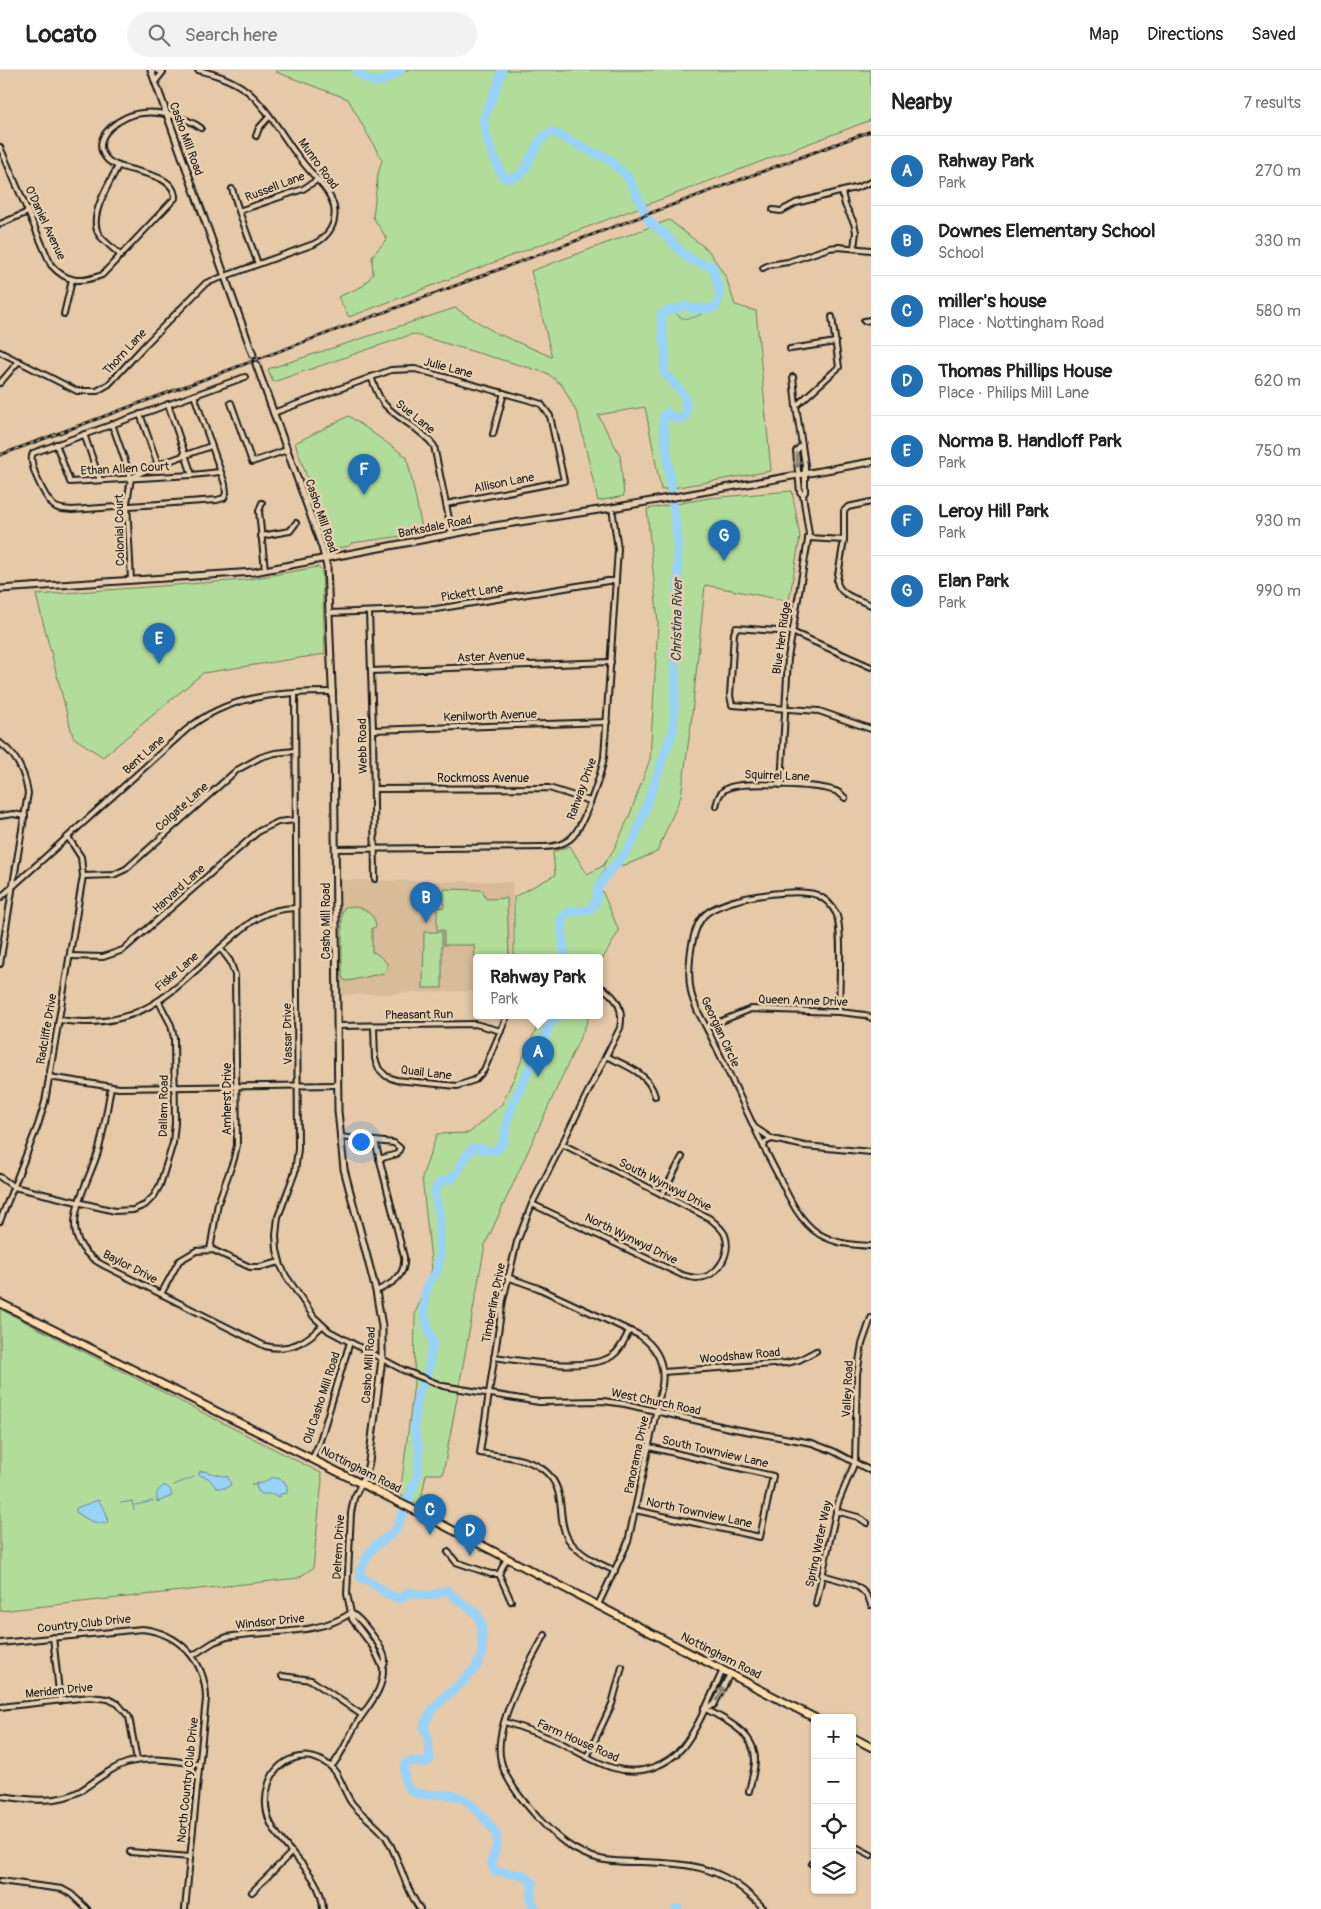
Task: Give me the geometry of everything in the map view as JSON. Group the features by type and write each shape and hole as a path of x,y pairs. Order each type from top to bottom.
{"main road":[{"name":"Nottingham Road","path":"0,1302 412,1509 811,1716"},
{"path":"856,1739 871,1747"}],"street":[{"name":"Casho Mill Road","path":"151,70 253,355"},
{"path":"156,70 163,72 170,70"},
{"name":"Munro Road","path":"198,70 225,78 241,86 252,96 328,194 334,207 333,224 328,233 314,244 225,276"},
{"path":"155,82 163,72"},
{"path":"64,314 72,280 87,281 102,275 175,198 175,193 163,181 151,174 118,166 105,158 102,150 104,136 110,127 136,114 147,112 167,115 194,123 201,128"},
{"path":"256,136 259,128 269,117"},
{"name":"O'Daniel Avenue","path":"0,146 51,265 61,274 72,280"},
{"path":"118,166 99,206 96,220 99,235 120,256"},
{"name":"Russell Lane","path":"239,211 304,189 317,180"},
{"path":"773,210 781,211 796,203 842,192 871,182"},
{"name":"Russell Lane","path":"232,189 258,264"},
{"path":"842,192 856,232 854,248"},
{"path":"0,224 28,212"},
{"path":"763,268 769,264 788,262 829,248 871,250"},
{"name":"Thorn Lane","path":"0,352 77,391 97,391 109,384 200,288 206,283 225,276"},
{"path":"796,406 839,366 832,317"},
{"path":"864,321 871,320"},
{"path":"790,348 836,342"},
{"path":"0,383 19,361"},
{"name":"Casho Mill Road","path":"256,364 325,558 333,692 337,1086 340,1137 344,1169 376,1291 382,1326 382,1359 368,1466 366,1476 361,1483"},
{"name":"Julie Lane","path":"274,413 391,370 409,368 536,402 548,411 552,421 564,481"},
{"path":"194,395 226,489 226,495 222,500 65,510 53,506 46,496 31,464 30,457 33,453 56,444 168,404 245,377"},
{"name":"Sue Lane","path":"371,377 379,397 385,405 425,436 434,446 452,533"},
{"name":"Blue Hen Ridge","path":"793,378 805,475 805,492 803,495"},
{"path":"493,434 504,393"},
{"path":"231,403 252,462 287,450"},
{"path":"168,404 192,475"},
{"path":"140,414 158,465"},
{"path":"112,424 131,478"},
{"path":"84,434 100,480"},
{"name":"Ethan Allen Court","path":"56,444 70,482 220,472"},
{"name":"Colonial Court","path":"132,580 127,507 131,478 158,465 211,446"},
{"name":"Blue Hen Ridge","path":"780,785 787,667 808,538 808,524 803,495 800,492 796,452 802,446"},
{"name":"Barksdale Road","path":"0,589 236,574 265,570 452,533 612,508 871,462"},
{"name":"Allison Lane","path":"446,504 564,481"},
{"path":"871,502 852,506 846,509 843,514 844,540 837,581 838,588 871,605"},
{"path":"262,503 259,511 260,536 265,570"},
{"name":"Rahway Drive","path":"336,849 552,847 565,842 574,835 581,824 603,765 618,540 612,508"},
{"path":"260,536 290,531 296,523"},
{"path":"808,538 844,540"},
{"name":"Pickett Lane","path":"329,613 436,609 616,581"},
{"name":"Webb Road","path":"369,612 374,730 375,879"},
{"path":"871,667 792,632 736,628 733,637 732,705 824,712 871,729"},
{"name":"Aster Avenue","path":"371,671 611,662"},
{"name":"Bent Lane","path":"0,898 186,730 208,714 235,702 295,693 333,692"},
{"name":"Vassar Drive","path":"295,693 298,1157 292,1180 280,1210 276,1228 276,1243 280,1262 286,1276 314,1317 322,1326 350,1342"},
{"name":"Kenilworth Avenue","path":"374,730 607,722"},
{"path":"0,743 14,757 25,777 28,793 0,964"},
{"name":"Colgate Lane","path":"84,876 113,875 126,869 237,770 261,757 275,753 295,751"},
{"name":"Squirrel Lane","path":"716,806 719,796 723,791 737,785 780,785 830,789 840,793 845,798"},
{"name":"Rockmoss Avenue","path":"374,789 541,788 558,790 590,801"},
{"path":"0,816 13,814 25,816"},
{"name":"Harvard Lane","path":"70,956 103,957 123,950 259,831 278,822 296,820"},
{"name":"Radcliffe Drive","path":"0,1221 41,1116 49,1077 84,876 81,857 68,837"},
{"name":"Georgian Circle","path":"839,1012 839,933 836,914 829,903 818,895 798,891 740,899 718,906 702,917 694,932 689,978 691,992 697,1010 707,1027 764,1150 799,1213 818,1233 845,1245 871,1246"},
{"name":"Fiske Lane","path":"59,1020 84,1023 116,1020 141,1012 159,1002 257,917 276,909 296,908"},
{"name":"Amherst Drive","path":"210,1250 218,1203 236,1152 235,975 233,965 220,948"},
{"name":"Timberline Drive","path":"603,989 615,999 621,1014 620,1028 532,1204 517,1242 507,1277 480,1453 522,1459 536,1464 547,1472 558,1489 562,1522 569,1540 580,1552 615,1571"},
{"name":"Dallam Road","path":"0,1177 14,1187 115,1211 126,1212 140,1208 150,1200 160,1185 173,1143 175,1123 174,1038 171,1026 159,1002"},
{"name":"Queen Anne Drive","path":"707,1027 752,1009 839,1012 865,1015 871,1018"},
{"name":"Quail Lane","path":"374,1026 375,1059 379,1068 386,1076 396,1080 451,1087 469,1083 480,1075 488,1062 506,1019"},
{"name":"Pheasant Run","path":"337,1026 475,1024 501,1031"},
{"path":"606,1056 646,1077 655,1096"},
{"path":"49,1077 111,1087 337,1086"},
{"name":"Baylor Drive","path":"111,1087 100,1144 78,1202 75,1216 74,1229 85,1252 103,1265 272,1348 285,1348 298,1344 322,1326"},
{"path":"753,1126 772,1139 805,1146 871,1152"},
{"path":"340,1137 394,1143 400,1148 397,1154 379,1159"},
{"path":"764,1150 765,1142 772,1139"},
{"path":"374,1141 405,1262 399,1278 376,1291"},
{"name":"South Wynwyd Drive","path":"562,1144 709,1218 718,1225 725,1236 726,1248 720,1266"},
{"path":"662,1195 682,1157"},
{"name":"North Wynwyd Drive","path":"532,1204 682,1275 697,1278 715,1272 720,1266"},
{"path":"161,1294 173,1269 182,1258 196,1252 217,1251 250,1267 260,1267 280,1262"},
{"path":"507,1277 538,1288 644,1339 652,1347 660,1360 663,1372"},
{"name":"Valley Road","path":"855,1462 857,1374 862,1344 871,1318"},
{"path":"494,1357 541,1364 599,1362 613,1356 618,1351 629,1331"},
{"name":"West Church Road","path":"350,1342 420,1378 457,1389 547,1402 611,1402 729,1428 812,1443 828,1448 871,1471"},
{"name":"Old Casho Mill Road","path":"312,1459 319,1444 350,1342"},
{"name":"Woodshaw Road","path":"663,1372 786,1362 799,1360 816,1351"},
{"name":"Panorama Drive","path":"598,1605 626,1548 649,1447 663,1372"},
{"name":"South Townview Lane","path":"649,1447 773,1476 766,1508"},
{"name":"Spring Water Way","path":"816,1604 840,1496 855,1462"},
{"name":"Delrem Drive","path":"351,1613 347,1594 350,1513 361,1483"},
{"name":"North Townview Lane","path":"635,1510 760,1536 766,1508"},
{"path":"836,1511 858,1516 867,1523"},
{"path":"448,1552 456,1562 491,1574 499,1574"},
{"path":"499,1574 507,1558"},
{"path":"499,1574 511,1601"},
{"path":"822,1575 853,1584 867,1596 871,1605"},
{"path":"331,1767 343,1752 353,1730 378,1691 383,1678 385,1661 379,1646 357,1616 351,1613"},
{"name":"Windsor Drive","path":"192,1656 214,1642 227,1637 322,1626 338,1621 351,1613"},
{"name":"Country Club Drive","path":"0,1643 127,1629 149,1630 174,1639 183,1645 192,1656"},
{"path":"545,1635 518,1684 500,1738 499,1752 504,1772 522,1799 550,1831 577,1851 601,1859 678,1863 705,1868 738,1884 764,1909"},
{"path":"53,1637 60,1701"},
{"name":"North Country Club Drive","path":"185,1909 206,1692 202,1673 192,1656"},
{"path":"587,1757 612,1704 622,1667"},
{"name":"Farm House Road","path":"505,1722 549,1738 607,1767 622,1771 644,1770 659,1765 672,1757 683,1746 723,1670"},
{"name":"Farm House Road","path":"704,1708 714,1705 730,1674"},
{"path":"282,1676 310,1680 362,1715"},
{"name":"Meriden Drive","path":"0,1707 96,1697 108,1699 118,1704 130,1721 137,1760"},
{"path":"704,1708 739,1730 752,1745 755,1761 749,1791"},
{"path":"324,1909 321,1893 316,1882 276,1833 268,1817 266,1798 272,1776 283,1764 294,1758 312,1757 331,1767 354,1806 385,1836 413,1898 420,1909"},
{"path":"0,1796 43,1800 66,1798 120,1765 137,1760 199,1764"},
{"path":"856,1848 871,1855"},
{"path":"130,1852 190,1857"},
{"path":"252,1892 292,1852"},
{"path":"0,1880 62,1889 71,1894 87,1909"}],"shaded area":[{"path":"340,880 512,882 512,954 473,954 473,991 341,995"}],"green space":[{"path":"276,70 871,70 871,120 349,317 338,297 363,286 373,274 372,256 387,239 373,217 378,174 382,160 348,99 276,72"},
{"path":"669,220 708,250 726,277 735,305 756,311 771,471 661,490 645,407 598,415 620,455 624,496 598,501 578,415 562,385 547,373 413,334 273,382 268,369 455,308 496,333 552,357 531,271"},
{"path":"349,416 407,457 423,533 352,543 349,546 332,549 295,443"},
{"path":"792,491 800,537 789,601 705,585 691,724 681,796 657,852 628,864 605,869 598,881 619,931 603,958 603,954 514,954 514,897 555,875 553,852 570,846 587,874 603,866 614,849 629,817 650,759 658,623 647,509 709,498"},
{"path":"318,567 322,572 325,654 203,673 103,757 73,737 36,595 244,580"},
{"path":"444,889 482,890 486,899 507,898 509,954 475,954 474,945 444,945 444,930 437,930 437,908 444,907"},
{"path":"345,907 360,908 373,917 376,927 372,928 372,952 376,953 387,963 387,969 384,973 348,981 344,980 342,976 342,912"},
{"path":"424,932 442,932 442,988 423,988"},
{"path":"541,1019 588,1019 485,1245 443,1474 426,1474 420,1506 400,1495 414,1384 415,1314 432,1269 422,1177 437,1134 469,1133 502,1104"},
{"path":"0,1309 321,1473 322,1480 313,1568 298,1578 0,1611"}],"water":[{"path":"203,1471 228,1477 231,1485 226,1488 217,1488 208,1478 199,1475 199,1472"},
{"path":"271,1478 284,1481 287,1486 287,1493 280,1494 280,1497 273,1494 262,1494 258,1491 256,1485 251,1484 263,1483"},
{"path":"163,1486 170,1489 172,1496 157,1502 157,1492"},
{"path":"98,1500 106,1512 108,1520 106,1524 90,1521 76,1512 76,1508"}],"waterway":[{"name":"Christina River","path":"356,70 362,76 378,82 389,78 401,70"},
{"name":"Christina River","path":"502,70 484,118 484,123 491,148 504,178 514,178 521,173 527,166 540,141 546,135 553,132 607,158 628,177 650,223 664,233 691,260 713,267 719,293 719,298 714,308 692,309 686,306 667,311 661,315 666,353 664,372 681,392 686,403 685,417 680,419 673,417 667,412 664,415 663,423 677,534 679,630 673,652 676,677 673,731 634,840 598,888 596,902 590,910 567,912 561,918 565,954"},
{"name":"Christina River","path":"674,311 681,317 690,318 699,315 707,309"},
{"name":"Christina River","path":"537,1909 531,1901 533,1883 523,1875 495,1871 492,1859 497,1838 488,1823 474,1807 465,1800 455,1796 415,1793 408,1788 405,1779 405,1764 413,1761 425,1763 430,1760 428,1739 424,1726 428,1716 469,1675 481,1657 482,1632 479,1617 448,1590 429,1596 408,1592 401,1598 395,1597 361,1578 360,1570 376,1545 397,1528 418,1474 419,1448 414,1429 418,1394 428,1372 433,1343 424,1313 425,1293 437,1271 440,1257 440,1216 434,1192 439,1183 453,1178 471,1149 496,1150 503,1143 510,1110 551,1023 556,1019"},
{"path":"174,1485 194,1477"},
{"path":"121,1503 132,1501 134,1510"},
{"path":"135,1505 153,1501"}],"railway":[{"path":"0,455 871,131"}],"place":[{"name":"Leroy Hill Park","path":"364,495"},
{"name":"Elan Park","path":"724,561"},
{"name":"Norma B. Handloff Park","path":"159,664"},
{"name":"Downes Elementary School","path":"426,923"},
{"name":"Rahway Park","path":"538,1077"},
{"name":"miller's house","path":"430,1535"},
{"name":"Thomas Phillips House","path":"470,1556"}]}
